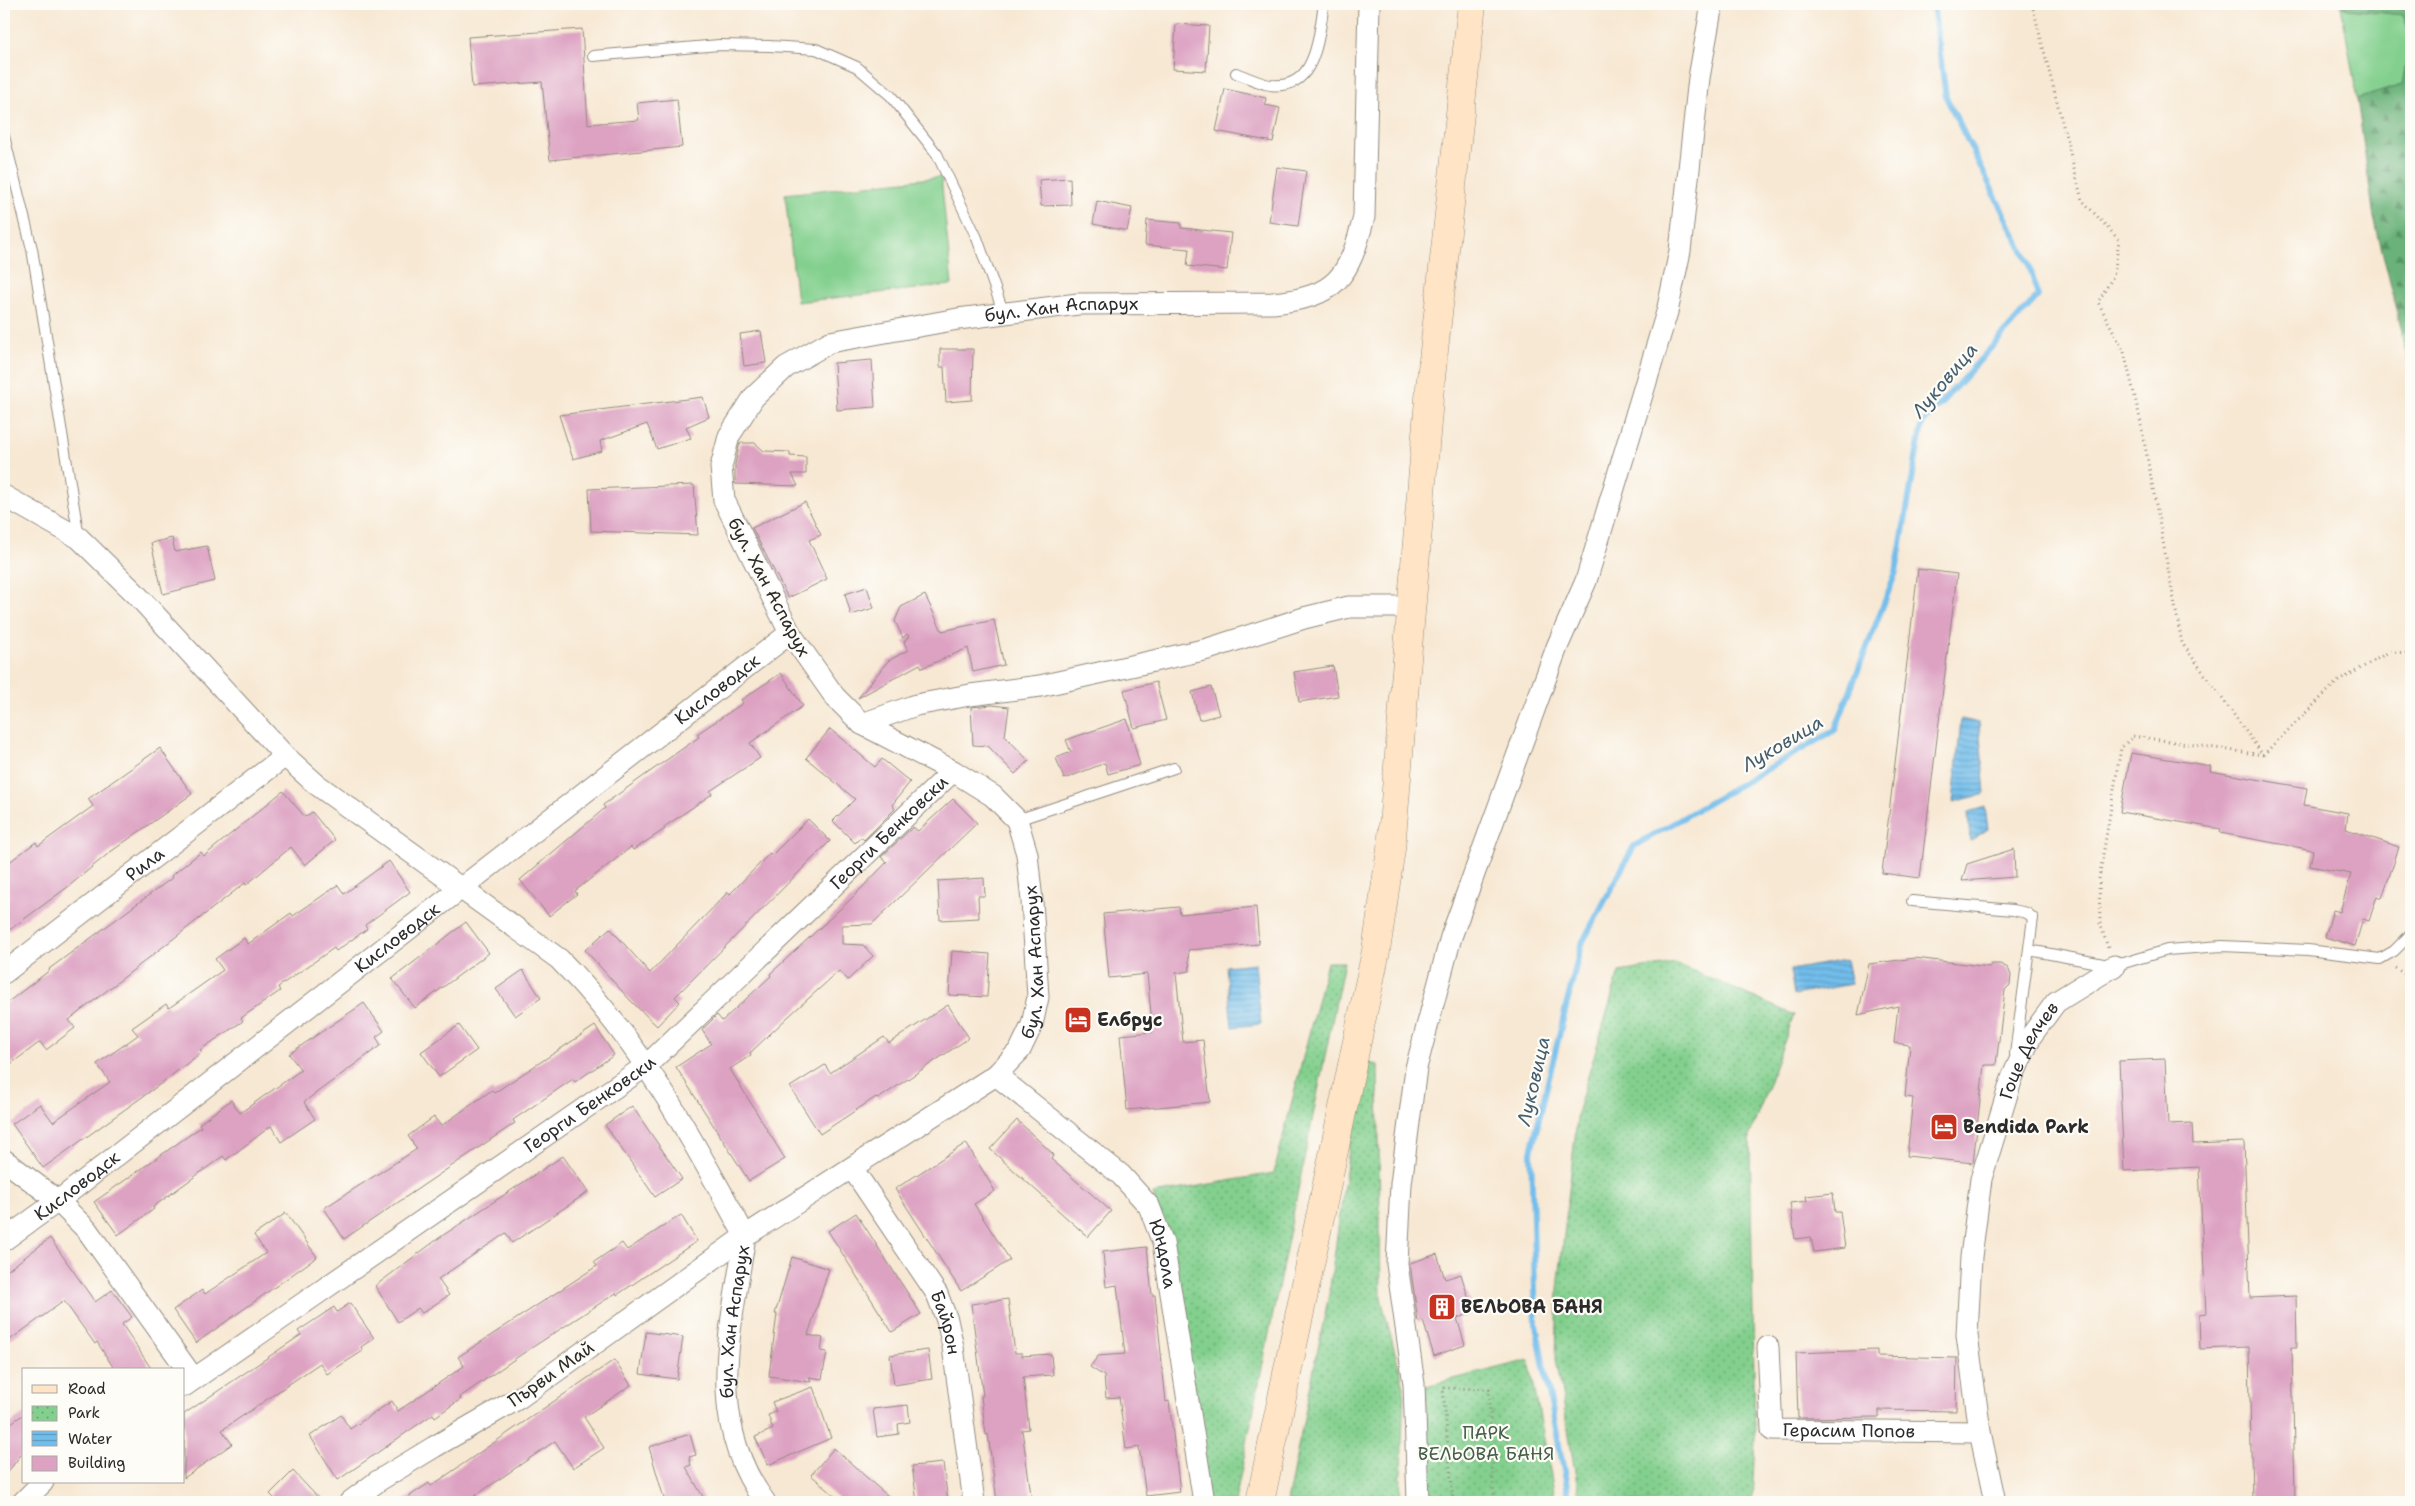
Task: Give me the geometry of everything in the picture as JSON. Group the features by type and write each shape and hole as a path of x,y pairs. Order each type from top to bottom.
{"main road":[{"path":"1260,1502 1376,951 1391,849 1430,387 1472,4"}],"street":[{"name":"бул. Хан Аспарух","path":"765,1502 752,1484 735,1447 727,1402 727,1355 745,1236 996,1075 1020,1050 1032,1024 1038,997 1032,901 1026,854 1017,820 993,796 953,771 862,724 835,697 790,632 724,500 721,467 729,436 754,397 786,367 830,342 958,319 1078,304 1273,303 1302,300 1325,291 1345,273 1356,249 1364,217 1369,4"},
{"path":"1418,1502 1414,1384 1397,1264 1401,1184 1416,1068 1451,937 1554,656 1586,581 1667,312 1680,250 1698,78 1712,4"},
{"path":"4,496 79,538 136,594 285,756 316,784 460,890 524,932 559,959 592,992 647,1065 697,1147 745,1236"},
{"path":"862,724 916,705 970,694 1049,684 1208,649 1304,618 1349,607 1380,605 1411,607"},
{"name":"Кисловодск","path":"4,1240 58,1201 790,632"},
{"name":"Рила","path":"4,973 285,756"},
{"name":"Георги Бенковски","path":"189,1383 647,1065 953,771"},
{"name":"Гоце Делчев","path":"1994,1502 1980,1432 1967,1335 1971,1257 1981,1179 2012,1078 2031,1036 2056,1002 2114,966"},
{"name":"Юндола","path":"996,1075 1121,1175 1150,1206 1164,1243 1204,1502"},
{"path":"4,1160 58,1201 87,1230 179,1368"},
{"name":"Байрон","path":"852,1168 937,1294 947,1320 953,1347 974,1502"},
{"name":"Първи Май","path":"350,1502 426,1452 519,1398 745,1236"},
{"name":"Герасим Попов","path":"1768,1346 1772,1430 1980,1432"},
{"path":"23,1502 42,1484"}],"lane":[{"path":"1236,73 1267,84 1290,84 1303,77 1313,59 1324,4"},
{"path":"593,56 719,45 770,46 816,49 857,67 891,96 937,154 977,238 1004,314"},
{"path":"4,136 32,249 79,538"},
{"path":"1017,820 1174,768"},
{"path":"1912,901 2028,913 2033,918 2012,1078"},
{"name":"Гоце Делчев","path":"2114,966 2167,950 2222,946 2300,949 2380,959 2394,951 2411,934"},
{"path":"2029,950 2114,966"}],"path":[{"path":"2032,4 2082,200 2119,240 2114,274 2098,302 2124,352 2139,414 2182,643 2263,755"},
{"path":"2263,755 2337,682 2388,652 2411,653"},
{"path":"2114,966 2100,923 2099,878 2120,748 2134,736 2263,755"},
{"path":"1453,1502 1443,1388 1489,1389 1494,1502"}],"green space":[{"path":"2341,4 2411,4 2411,32 2403,15 2349,9"},
{"path":"2341,5 2349,9 2403,15 2411,37 2402,85 2357,99"},
{"path":"2411,37 2411,333 2402,331 2374,218 2357,99 2402,85"},
{"path":"941,177 952,285 797,302 785,194"},
{"path":"2406,330 2411,333 2411,374 2402,336 2402,331"},
{"path":"1327,962 1344,962 1235,1502 1207,1502 1165,1233 1153,1194 1274,1173"},
{"path":"1675,963 1794,1015 1750,1135 1755,1438 1752,1502 1580,1502 1556,1358 1558,1289 1578,1110 1619,972"},
{"path":"1361,1062 1378,1065 1381,1298 1404,1387 1400,1502 1287,1502 1329,1294"},
{"name":"ПАРК ВЕЛЬОВА БАНЯ","path":"1529,1360 1556,1502 1428,1502 1426,1386"}],"water":[{"path":"1961,719 1979,723 1985,794 1953,802"},
{"path":"1985,807 1988,829 1970,841 1968,812"},
{"path":"1846,960 1851,984 1794,995 1790,970"},
{"path":"1255,963 1261,1024 1232,1027 1226,966"}],"building":[{"path":"1176,24 1209,26 1206,71 1173,69"},
{"path":"582,29 588,124 639,120 637,103 677,99 682,147 550,160 542,82 472,87 468,37"},
{"path":"1225,89 1266,98 1265,105 1280,108 1273,142 1216,131"},
{"path":"1277,167 1306,171 1298,226 1269,222"},
{"path":"1070,178 1071,205 1041,206 1039,180"},
{"path":"1097,201 1132,208 1127,231 1093,224"},
{"path":"1147,220 1181,223 1181,228 1231,233 1227,270 1187,266 1189,249 1145,245"},
{"path":"761,331 766,363 744,366 740,334"},
{"path":"940,349 973,349 972,400 946,402 944,367 940,367"},
{"path":"872,360 875,407 837,410 834,363"},
{"path":"703,397 709,417 686,427 691,438 657,449 647,424 600,441 602,451 573,459 559,415"},
{"path":"740,443 755,443 764,451 790,452 790,456 806,457 806,474 792,474 798,486 735,484 735,464"},
{"path":"694,485 698,535 591,531 589,489"},
{"path":"805,502 821,535 809,540 827,579 788,598 752,528"},
{"path":"172,538 175,552 207,546 215,581 163,594 151,543"},
{"path":"1918,569 1957,574 1920,878 1882,873"},
{"path":"867,587 874,608 851,615 845,594"},
{"path":"925,595 942,631 994,620 1004,665 973,672 968,648 922,668 920,664 858,698 888,661 908,650 904,642 909,636 907,634 903,638 895,621 901,607"},
{"path":"1333,666 1338,696 1299,702 1294,672"},
{"path":"781,673 803,706 750,743 760,758 710,791 712,794 664,827 665,829 633,850 631,847 575,891 577,894 549,916 520,880 605,808 603,805 699,737 697,734 743,703 741,700"},
{"path":"1156,682 1166,720 1134,728 1124,690"},
{"path":"1211,687 1219,715 1199,720 1192,692"},
{"path":"992,705 1009,707 1005,736 1029,761 1015,774 988,746 973,745 971,707"},
{"path":"1127,719 1140,765 1108,774 1105,763 1064,779 1056,758 1071,752 1066,740"},
{"path":"830,729 875,767 882,759 910,782 892,805 895,809 864,840 861,837 855,843 833,821 855,799 806,758"},
{"path":"160,748 192,794 109,853 69,886 4,934 4,866 36,842 38,846 93,806 88,799"},
{"path":"2131,753 2211,766 2210,771 2307,788 2304,805 2348,813 2346,829 2399,847 2382,898 2377,896 2369,921 2363,919 2355,946 2325,937 2333,910 2340,912 2351,874 2310,866 2313,850 2220,833 2221,829 2120,812"},
{"path":"283,791 305,817 312,812 335,840 305,865 291,847 246,885 245,883 69,1020 75,1028 46,1050 40,1042 4,1069 4,1005 49,969 172,878 171,876 201,852 204,856"},
{"path":"953,799 977,823 872,924 842,925 842,944 863,945 873,956 848,980 839,971 750,1053 751,1055 730,1069 785,1159 749,1181 676,1067 711,1044 702,1030 717,1015 722,1021 851,899 887,862 881,857 913,827 918,831"},
{"path":"808,819 830,841 675,997 680,1002 657,1026 630,1000 585,950 610,928 650,973 728,892 730,894 770,853 772,855"},
{"path":"2014,849 2015,877 1962,881 1967,864"},
{"path":"389,861 410,892 365,925 367,929 336,951 334,948 278,987 280,991 241,1018 243,1021 200,1050 202,1052 159,1085 43,1168 12,1124 40,1104 53,1122 110,1082 97,1064 138,1035 132,1028 166,1004 169,1008 223,970 215,959 244,938 248,944 291,913 293,916 338,885 344,894"},
{"path":"984,878 985,896 978,896 979,918 940,920 938,881"},
{"path":"1179,907 1180,914 1256,907 1259,944 1188,950 1190,971 1176,973 1183,1042 1203,1040 1210,1102 1127,1110 1120,1035 1153,1032 1147,974 1109,978 1103,914"},
{"path":"466,922 489,953 415,1008 392,979"},
{"path":"952,951 990,954 987,997 949,995"},
{"path":"1915,958 1990,967 1992,964 2000,964 2008,968 2011,975 2010,985 2005,990 1996,1065 1984,1065 1973,1163 1907,1156 1913,1098 1905,1097 1910,1045 1894,1043 1898,1006 1858,1015 1869,964"},
{"path":"523,970 541,998 515,1016 496,989"},
{"path":"364,1003 384,1031 376,1037 381,1045 304,1102 315,1119 281,1142 271,1126 226,1160 223,1156 118,1235 94,1202 201,1127 199,1124 231,1100 240,1113 301,1070 289,1054"},
{"path":"948,1005 969,1038 878,1099 876,1097 820,1134 790,1087 825,1065 830,1073 884,1037 889,1043"},
{"path":"459,1025 477,1050 439,1077 421,1052"},
{"path":"595,1026 614,1055 575,1082 573,1079 513,1120 515,1123 344,1239 324,1208 417,1149 408,1136 434,1117 441,1126 492,1090 494,1093"},
{"path":"2165,1059 2168,1124 2192,1123 2193,1144 2244,1142 2250,1298 2296,1296 2297,1347 2292,1347 2295,1502 2252,1502 2249,1347 2200,1349 2199,1314 2206,1313 2199,1167 2124,1171 2119,1061"},
{"path":"632,1106 682,1179 655,1197 605,1125"},
{"path":"1017,1120 1054,1155 1051,1159 1111,1211 1088,1237 990,1149"},
{"path":"966,1143 995,1191 974,1204 1010,1260 961,1291 895,1189"},
{"path":"563,1156 588,1192 512,1243 506,1233 438,1279 449,1295 422,1313 418,1308 398,1322 375,1286 439,1238"},
{"path":"1833,1193 1835,1212 1840,1212 1845,1248 1814,1252 1811,1237 1795,1239 1790,1203 1807,1201 1806,1196"},
{"path":"286,1213 317,1257 196,1343 173,1310 202,1290 205,1294 266,1253 254,1235"},
{"path":"856,1213 921,1314 892,1332 828,1231"},
{"path":"681,1215 697,1241 617,1295 616,1293 522,1354 460,1397 461,1399 435,1417 433,1414 338,1480 310,1436 341,1415 350,1429 392,1401 398,1411 464,1366 458,1357 597,1266 594,1262 622,1243 627,1250"},
{"path":"50,1238 95,1302 112,1290 132,1317 122,1324 151,1368 114,1368 97,1342 95,1344 64,1301 4,1344 4,1273"},
{"path":"1147,1247 1152,1295 1155,1295 1166,1402 1169,1401 1180,1492 1146,1496 1139,1447 1126,1449 1119,1397 1106,1398 1104,1376 1090,1367 1098,1356 1125,1354 1117,1285 1106,1287 1103,1252"},
{"name":"ВЕЛЬОВА БАНЯ","path":"1437,1254 1445,1279 1461,1274 1473,1313 1457,1318 1465,1345 1434,1356 1423,1321 1418,1322 1410,1263"},
{"path":"792,1257 829,1269 808,1335 823,1338 821,1351 827,1352 822,1379 809,1377 811,1382 769,1376 777,1314 775,1314"},
{"path":"1008,1299 1015,1353 1022,1353 1022,1356 1051,1354 1053,1375 1023,1377 1029,1429 1022,1430 1032,1502 997,1502 981,1396 983,1396 971,1304"},
{"path":"350,1303 374,1338 361,1347 363,1351 327,1374 320,1363 222,1430 232,1444 185,1477 185,1413 301,1335 298,1331 334,1307 337,1312"},
{"path":"646,1332 683,1337 677,1379 640,1374"},
{"path":"928,1350 932,1379 894,1385 890,1355"},
{"path":"1877,1350 1877,1356 1957,1358 1956,1411 1879,1410 1879,1417 1798,1418 1796,1353"},
{"path":"614,1360 631,1385 584,1417 604,1448 573,1468 555,1441 466,1502 401,1502 429,1483 431,1486"},
{"path":"813,1387 831,1438 768,1465 755,1437 773,1429 768,1415 776,1412 772,1402"},
{"path":"908,1405 910,1422 898,1424 899,1434 877,1437 873,1409"},
{"path":"22,1415 22,1454 4,1477 4,1428"},
{"path":"690,1434 696,1455 689,1457 691,1465 686,1467 706,1502 665,1502 649,1447"},
{"path":"834,1448 895,1502 842,1502 811,1475"},
{"path":"943,1463 948,1502 917,1502 912,1466"},
{"path":"293,1471 322,1502 278,1502 270,1494"}],"waterway":[{"name":"Луковица","path":"1570,1502 1536,1325 1531,1152 1581,945 1634,846 1835,730 1896,572 1922,424 2038,296 2029,264 1946,97 1933,4"}],"place":[{"name":"Елбрус","path":"1078,1020"},
{"name":"Bendida Park","path":"1944,1127"},
{"name":"ВЕЛЬОВА БАНЯ","path":"1442,1307"}]}
